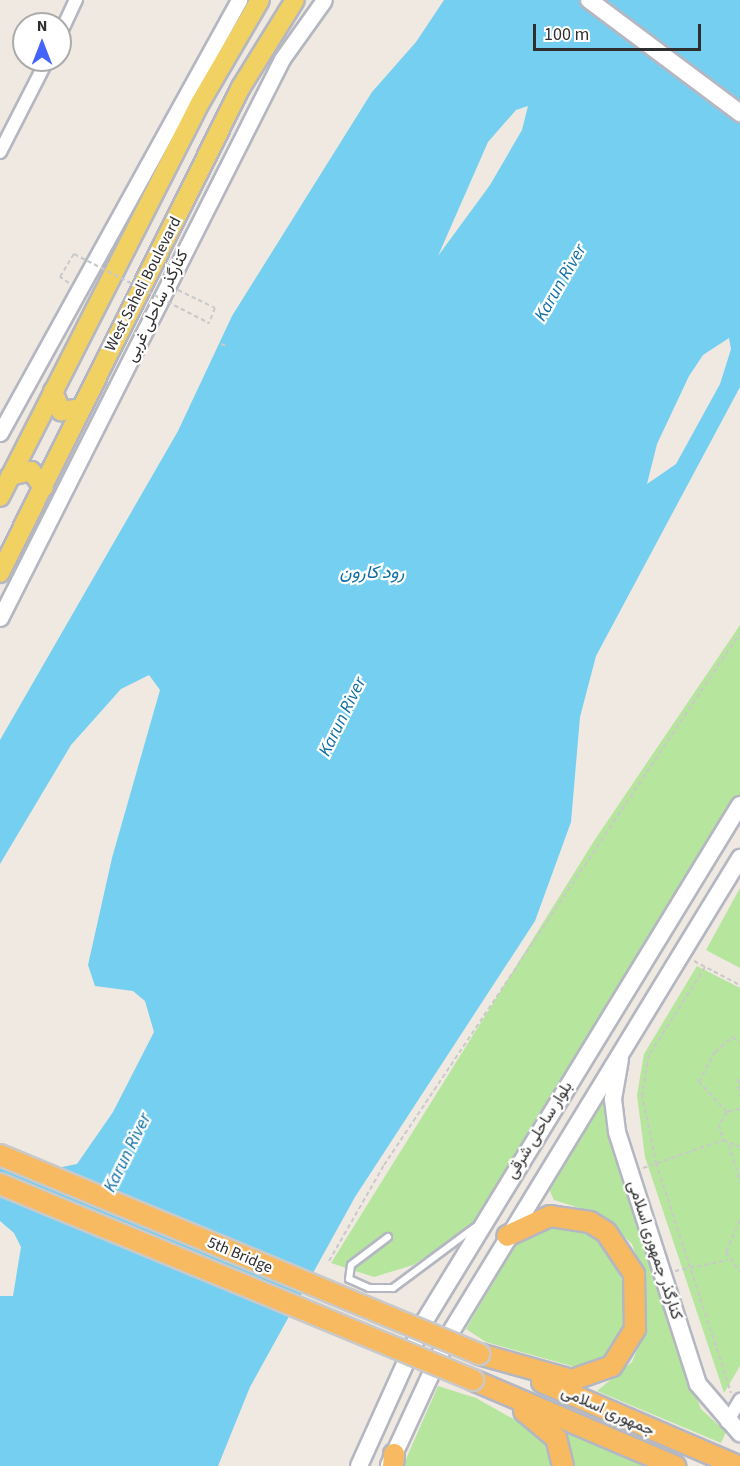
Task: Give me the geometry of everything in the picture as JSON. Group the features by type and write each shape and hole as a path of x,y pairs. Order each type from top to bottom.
{"highway":[{"name":"5th Bridge","path":"0,1155 479,1354"},
{"name":"5th Bridge","path":"0,1184 473,1380"},
{"path":"479,1354 572,1380 612,1366 635,1329 634,1274 606,1232 590,1222 550,1216 507,1236"},
{"name":"جمهوری اسلامی","path":"479,1354 738,1466"},
{"path":"473,1380 544,1423 556,1438 563,1466"},
{"name":"جمهوری اسلامی","path":"473,1380 675,1466"}],"main road":[{"name":"West Saheli Boulevard","path":"0,497 207,92 260,0"},
{"name":"West Saheli Boulevard","path":"0,573 241,87 295,0"},
{"path":"589,0 740,113"},
{"path":"605,0 740,101"},
{"path":"53,391 61,411 82,408"},
{"path":"10,476 31,471 44,488"},
{"name":"بلوار ساحلی شرقی","path":"359,1466 420,1332 482,1222 740,805"},
{"name":"بلوار ساحلی شرقی","path":"392,1462 449,1335 507,1236 740,858"},
{"name":"کنارگذر جمهوری اسلامی","path":"621,1051 613,1099 630,1172 698,1384 727,1422 740,1433"}],"street":[{"path":"1,427 196,71 239,0"},
{"name":"کنارگذر ساحلی غربی","path":"0,618 282,59 324,0"},
{"path":"241,87 282,59"},
{"path":"180,100 207,92 196,71"},
{"path":"0,152 41,72"},
{"path":"727,1422 738,1404"}],"lane":[{"path":"388,1238 351,1265 349,1279 369,1288 393,1288 482,1222"}],"path":[{"path":"60,278 74,254 209,323 215,308 168,284"},
{"path":"221,344 227,346"},
{"path":"329,1261 384,1165 740,633"},
{"path":"681,954 740,985"},
{"path":"705,967 647,1061 642,1094 656,1163 688,1266 738,1404"},
{"path":"727,1112 699,1082 715,1052 732,1037 740,1042"},
{"path":"739,1078 740,1095"},
{"path":"740,1109 727,1112 719,1125 723,1140 729,1145 740,1147"},
{"path":"630,1172 723,1140"},
{"path":"729,1145 740,1182"},
{"path":"740,1220 728,1242 728,1260 740,1272"},
{"path":"663,1275 688,1266 728,1260"}],"green space":[{"path":"740,625 740,806 482,1222 413,1265 374,1277 331,1263 594,841"},
{"path":"740,888 740,968 706,950"},
{"path":"697,966 740,988 740,1366 724,1393 645,1157 637,1095 644,1054"},
{"path":"603,1101 691,1383 701,1409 726,1432 721,1443 597,1391 632,1362 647,1327 647,1286 632,1244 602,1215 554,1200 549,1189"},
{"path":"547,1226 575,1229 605,1244 628,1293 621,1336 608,1357 586,1370 486,1342 466,1329 517,1242"},
{"path":"438,1386 476,1398 540,1434 553,1466 403,1466"},
{"path":"557,1425 650,1466 572,1466"}],"water":[{"name":"رود کارون","path":"444,0 740,0 740,387 596,656 580,717 571,822 535,921 355,1197 250,1387 218,1466 0,1466 0,1296 13,1296 21,1247 14,1233 0,1221 0,1143 57,1168 77,1164 113,1112 154,1032 145,1001 133,991 95,986 88,965 112,858 160,690 149,675 121,689 71,745 0,864 0,740 178,431 232,316 372,92 416,42","holes":["528,106 522,130 490,185 438,256 488,142 516,110","729,338 731,349 720,384 676,464 647,484 657,444 689,376 703,355"]}],"water label":[{"name":"Karun River","path":"561,283"},
{"name":"Karun River","path":"343,717"},
{"name":"Karun River","path":"128,1153"}]}
